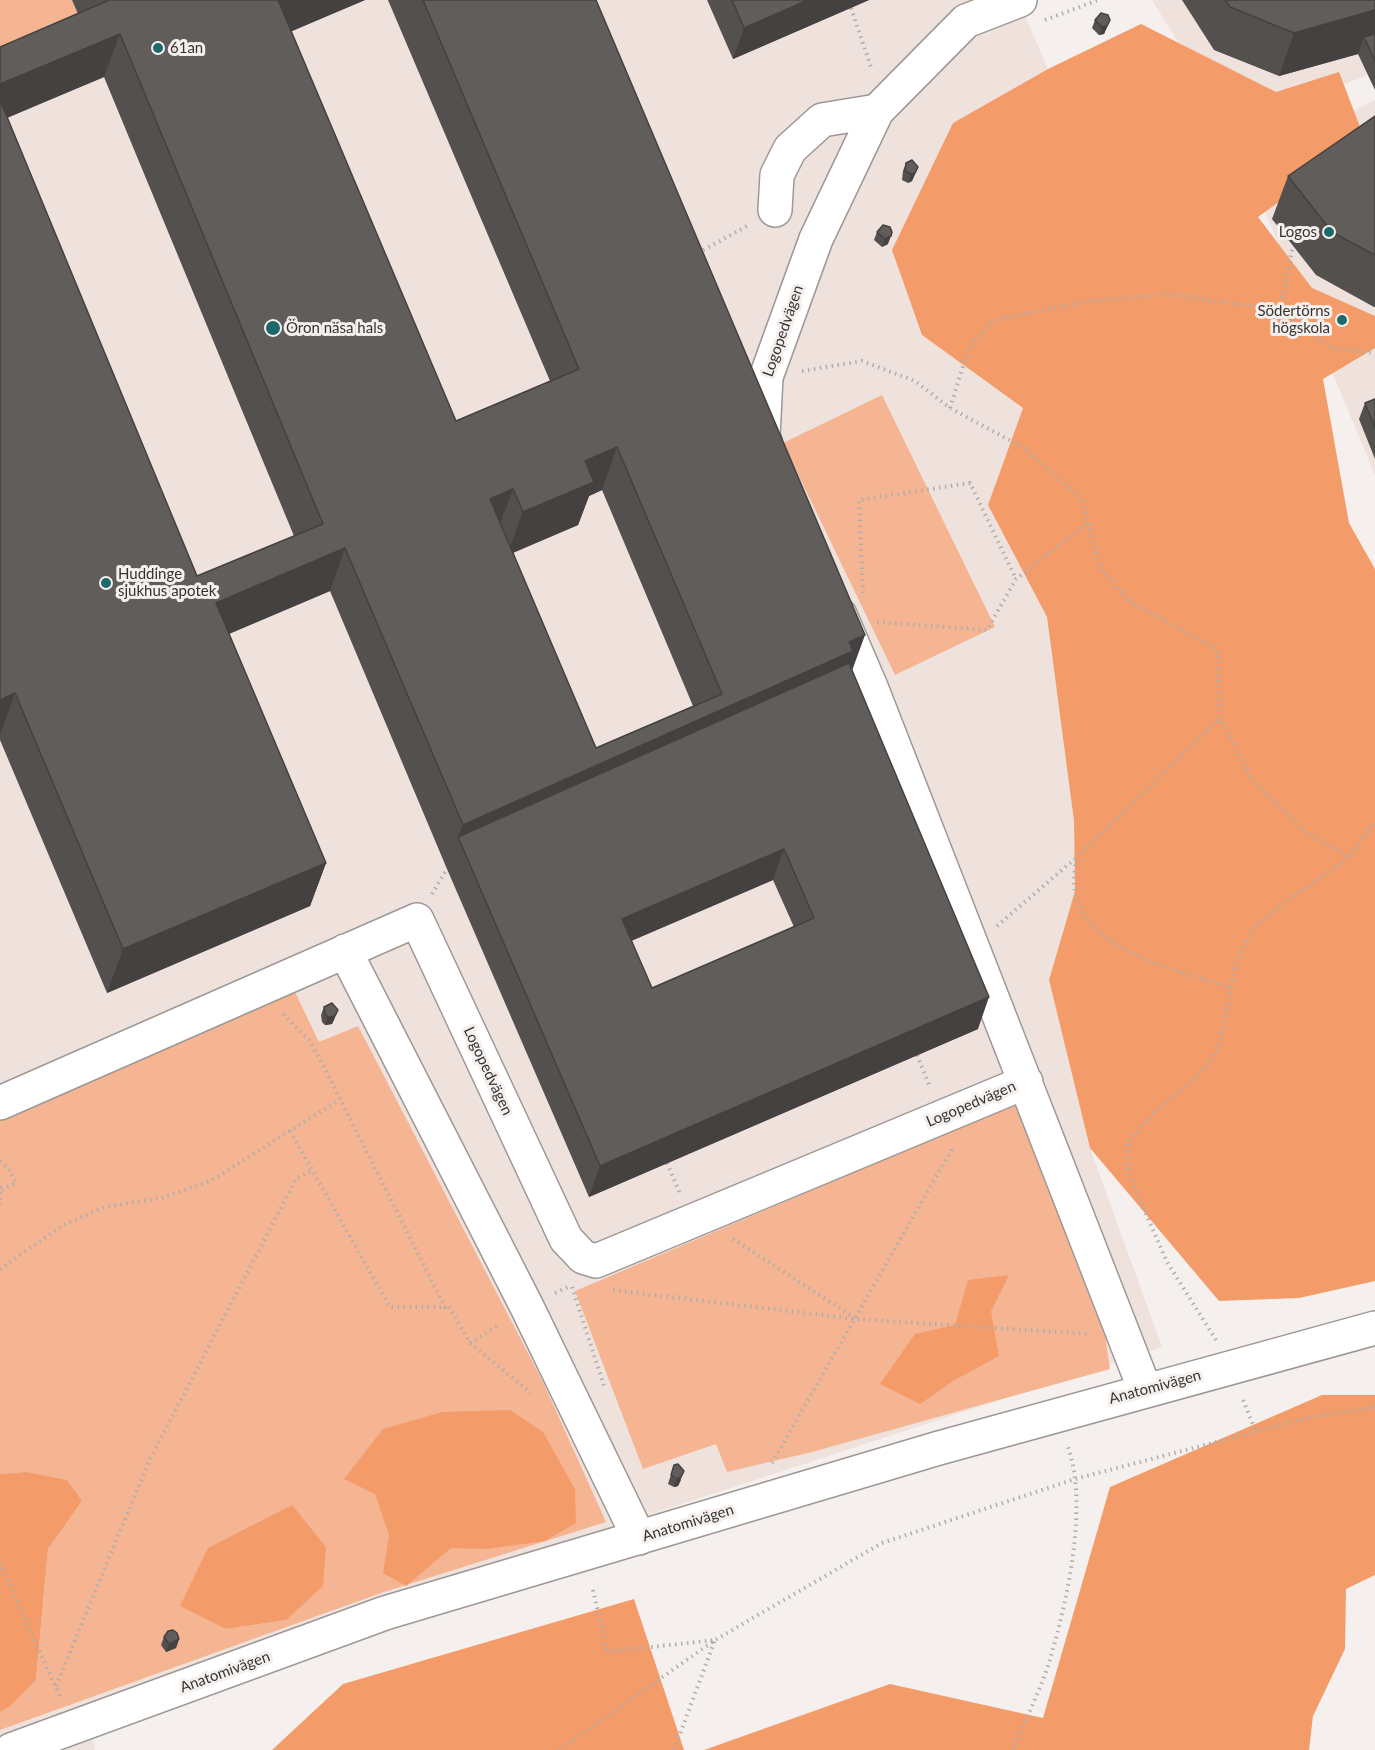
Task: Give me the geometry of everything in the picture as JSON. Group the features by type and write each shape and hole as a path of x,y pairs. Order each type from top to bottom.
{"street":[{"name":"Logopedvägen","path":"777,468 763,436 749,363 786,323 816,238 880,108 966,21 1027,12"},
{"path":"776,210 777,175 790,149 822,120 880,108"},
{"name":"Logopedvägen","path":"0,1103 417,920 566,1239 582,1257 597,1261 1026,1082 971,948 871,687 853,620 828,587"},
{"path":"345,951 527,1307 639,1538"},
{"path":"1026,1082 1145,1390"},
{"name":"Anatomivägen","path":"11,1750 385,1613 1145,1390 1375,1328"}],"path":[{"path":"1027,12 1098,0"},
{"path":"851,8 880,108"},
{"path":"693,256 776,210"},
{"path":"1280,310 1293,246"},
{"path":"950,408 969,347 994,320 1089,301 1168,294 1280,310 1331,348 1375,353"},
{"path":"749,363 862,361 915,381 950,408 1026,449 1082,499 1100,569 1132,603 1217,649 1220,718 1251,778 1304,831 1350,857"},
{"path":"1016,579 970,483 859,500 853,620 987,630 1016,579 1088,523"},
{"path":"971,948 1076,858 1220,718"},
{"path":"1220,1346 1167,1262 1128,1173 1128,1143 1155,1111 1198,1077 1218,1049 1237,961 1253,928 1292,897 1350,857 1375,821"},
{"path":"1076,858 1075,891 1083,914 1110,942 1141,957 1232,987"},
{"path":"279,1010 309,1040 339,1100 357,1129 445,1307"},
{"path":"0,1269 63,1225 105,1207 161,1198 212,1180 339,1100"},
{"path":"290,1131 390,1307 445,1307 448,1305 470,1343 538,1400"},
{"path":"770,1467 958,1138"},
{"path":"0,1161 8,1168 16,1183 0,1189 0,1205"},
{"path":"56,1687 124,1520 179,1399 296,1179 313,1170"},
{"path":"726,1235 856,1319"},
{"path":"583,1287 572,1285 608,1396"},
{"path":"607,1289 856,1319 1093,1335"},
{"path":"1242,1400 1256,1432"},
{"path":"559,1750 715,1640 882,1543 1075,1479 1312,1417 1375,1407"},
{"path":"1012,1750 1050,1658 1076,1540 1075,1479"},
{"path":"0,1563 62,1702"},
{"path":"593,1590 607,1652 715,1640"},
{"path":"674,1750 715,1640"}],"shaded area":[{"path":"0,0 1018,0 1048,69 953,123 922,335 1023,408 988,505 1047,617 1074,821 1075,891 1049,980 1090,1148 1162,1347 590,1534 88,1710 95,1750 0,1750"},
{"path":"0,0 72,0 91,45 0,84"},
{"path":"1152,0 1375,0 1375,72 1232,129"},
{"path":"1141,24 1276,92 1339,72 1365,140 1258,217 1312,288 1375,316 1375,348 1323,379 1349,523 1375,569 1375,1281 1299,1298 1219,1301 1090,1148 1049,980 1075,891 1074,821 1047,617 988,505 1023,408 922,335 892,250 953,123 1048,69"},
{"name":"Södertörns högskola","path":"1375,100 1375,475 1245,164"},
{"path":"882,395 995,627 895,675 783,443"},
{"path":"293,988 319,1042 358,1026 543,1382 606,1522 384,1592 0,1730 0,1712 11,1706 36,1680 48,1549 82,1501 25,1472 0,1474 0,1117","holes":["204,1616 286,1620 226,1629"]},
{"path":"1015,1104 1105,1335 1110,1369 812,1452 727,1472 716,1444 643,1469 575,1291"},
{"path":"1009,1275 991,1311 999,1356 953,1381 920,1404 880,1384 915,1334 955,1325 968,1280"},
{"path":"1322,1395 1375,1395 1375,1575 1346,1589 1345,1649 1313,1716 1309,1750 704,1750 890,1684 1043,1718 1110,1487"},
{"path":"510,1410 543,1432 575,1489 576,1523 545,1541 487,1549 451,1548 406,1586 383,1573 389,1535 375,1494 344,1479 383,1429 442,1412"},
{"path":"25,1472 67,1480 82,1501 48,1549 36,1680 11,1706 0,1712 0,1474"},
{"path":"292,1505 326,1547 323,1586 286,1620 226,1629 180,1606 208,1548"},
{"path":"634,1599 684,1750 272,1750 343,1684"}],"building":[{"path":"278,0 456,421 579,369 423,0 596,0 865,635 849,642 853,651 463,825 345,548 216,603 326,863 123,949 15,693 0,700 0,100 197,576 323,524 120,34 0,84 0,47 107,1","holes":["617,447 722,694 596,748 490,499 513,489 523,512 594,482 585,461"]},
{"path":"732,0 808,0 744,28"},
{"path":"1225,0 1375,0 1375,10 1294,33 1230,7"},
{"path":"1101,13 1108,15 1110,20 1107,26 1102,27 1095,20"},
{"path":"1375,34 1375,61 1364,37"},
{"path":"1375,116 1375,255 1332,232 1288,176"},
{"path":"912,160 918,167 915,173 911,174 905,171 906,163"},
{"path":"883,225 890,227 892,232 891,236 885,239 877,232"},
{"path":"1375,399 1375,428 1365,403"},
{"path":"849,663 989,997 600,1166 458,837","holes":["784,849 814,918 652,988 622,919"]},
{"path":"332,1003 338,1010 335,1016 328,1017 324,1007"},
{"path":"678,1464 684,1471 677,1479 671,1475 674,1465"},
{"path":"173,1630 179,1639 169,1644 164,1637 168,1631"}],"place":[{"name":"61an","path":"158,48"},
{"name":"Logos","path":"1329,232"},
{"name":"Södertörns högskola","path":"1342,320"},
{"name":"Öron näsa hals","path":"273,328"},
{"name":"Huddinge sjukhus apotek","path":"106,583"}]}
